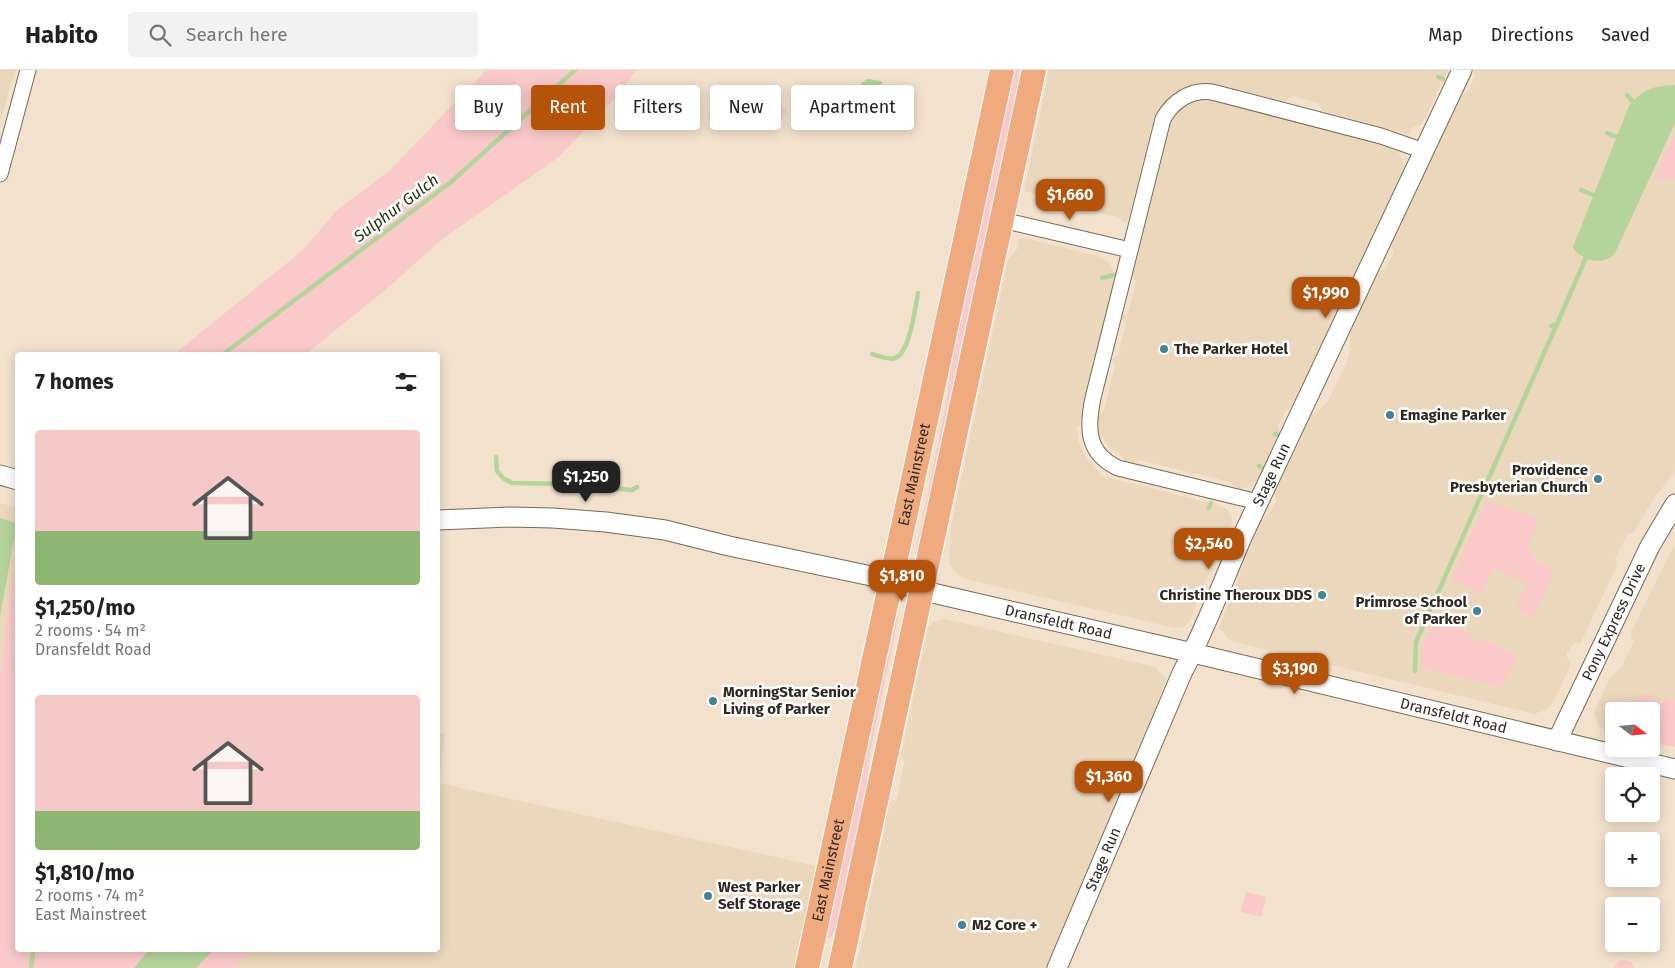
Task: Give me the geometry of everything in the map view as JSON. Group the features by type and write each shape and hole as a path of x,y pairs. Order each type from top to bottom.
{"main road":[{"name":"East Mainstreet","path":"807,968 1002,70"},
{"name":"East Mainstreet","path":"840,968 1034,70"}],"street":[{"path":"0,174 28,70"},
{"name":"Stage Run","path":"1057,968 1182,673 1193,653 1258,502 1462,70"},
{"path":"1258,502 1118,468 1104,459 1092,443 1089,431 1090,412 1162,122 1174,104 1184,97 1194,92 1216,92 1387,138 1424,151"},
{"path":"1002,220 1130,250"},
{"path":"0,475 15,479"},
{"name":"Pony Express Drive","path":"1557,741 1650,546 1675,504"},
{"name":"Dransfeldt Road","path":"440,520 512,517 553,518 665,530 892,581 922,590 1675,769"}],"shaded area":[{"path":"0,70 15,70 0,124"},
{"path":"486,70 636,70 626,85 615,85 615,98 605,109 605,85 531,85 531,130 585,130 559,157 441,240 390,286 309,352 177,352 303,250 337,210 388,172 455,102 455,130 521,130 521,85 472,85"},
{"path":"1010,70 1020,70 1009,148 918,554 915,555 947,398 954,344"},
{"path":"1049,70 1448,70 1422,124 1412,126 1411,133 1407,134 1322,111 1318,103 1292,96 1285,102 1210,83 1175,94 1164,103 1153,121 1131,210 1126,223 1117,217 1054,202 1040,195 1024,191"},
{"path":"1473,70 1675,70 1675,471 1655,497 1634,532 1628,534 1615,558 1617,562 1616,568 1580,644 1575,643 1567,652 1570,662 1569,669 1553,703 1547,709 1535,714 1231,641 1219,628 1261,519 1269,514 1276,500 1273,493 1306,422 1327,403 1347,362 1352,325 1378,272 1386,268 1394,252 1391,245 1392,241 1461,96 1469,91 1475,75"},
{"path":"868,79 881,81 883,85 861,85 861,83"},
{"path":"1675,85 1675,123 1617,249 1612,257 1605,260 1599,261 1584,257 1573,247 1629,106 1644,92 1660,86"},
{"path":"1204,99 1215,100 1371,141 1398,152 1404,166 1402,176 1292,408 1286,411 1278,426 1280,432 1260,475 1253,484 1243,489 1234,487 1230,482 1139,460 1133,464 1125,462 1109,446 1099,433 1097,426 1098,414 1104,410 1115,366 1112,359 1118,355 1126,324 1121,317 1128,313 1136,282 1132,276 1169,126 1173,117 1180,109 1189,103"},
{"path":"781,106 787,110 781,120"},
{"path":"1675,133 1675,179 1654,179"},
{"path":"1025,238 1098,256 1109,263 1112,268 1114,283 1080,426 1077,427 1079,443 1086,457 1102,476 1219,505 1231,515 1230,530 1201,591 1190,621 1184,627 1175,628 965,579 957,574 949,564 951,526 1008,259 1019,247 1018,239"},
{"path":"1486,501 1539,518 1528,550 1539,563 1555,570 1533,618 1516,609 1527,583 1495,569 1482,593 1451,580"},
{"path":"0,503 15,507 15,563 0,673"},
{"path":"0,518 15,523 15,533 0,617"},
{"path":"1675,543 1675,702 1666,697 1662,703 1644,694 1630,702 1605,702 1605,731 1598,725 1594,711 1610,678 1620,669 1634,642 1631,632"},
{"path":"15,563 15,952 250,952 235,968 0,968 0,673"},
{"path":"1436,612 1439,613 1438,617 1453,624 1452,626 1471,634 1470,636 1480,641 1482,638 1517,655 1501,687 1421,668 1422,646"},
{"path":"897,617 869,758 866,795 840,922 831,937 825,939 890,632"},
{"path":"944,619 1156,667 1161,675 1167,677 1141,745 1046,968 855,968 867,924 866,917 890,803 897,799 905,764 901,755 928,627 934,622"},
{"path":"1644,694 1660,702 1629,702"},
{"path":"1666,697 1675,702 1675,747 1660,744 1660,702 1662,703"},
{"path":"440,733 445,734 440,775"},
{"path":"440,783 816,866 795,968 235,968 250,952 440,952"},
{"path":"1246,892 1266,897 1261,917 1241,912"},
{"path":"147,952 211,952 196,968 134,968"},
{"path":"1619,961 1631,962 1634,968 1614,968"}],"waterway":[{"name":"Sulphur Gulch","path":"226,352 451,182 575,70"},
{"path":"1438,77 1443,79"},
{"path":"1627,95 1636,105"},
{"path":"1607,133 1622,139"},
{"path":"1581,190 1598,197"},
{"path":"1551,326 1557,324 1588,253"},
{"path":"1102,278 1114,275"},
{"path":"872,354 883,358 895,358 900,354 911,329 918,293"},
{"path":"1415,671 1416,642 1557,324"},
{"path":"1275,434 1279,435"},
{"path":"496,457 497,471 503,478 512,483 568,484 632,490 637,487"},
{"path":"1259,466 1263,468"},
{"path":"1209,508 1211,503"},
{"name":"Sulphur Gulch","path":"31,968 33,952"}],"place":[{"name":"The Parker Hotel","path":"1164,349"},
{"name":"Emagine Parker","path":"1390,415"},
{"name":"Providence Presbyterian Church","path":"1598,479"},
{"name":"Christine Theroux DDS","path":"1322,595"},
{"name":"Primrose School of Parker","path":"1477,611"},
{"name":"MorningStar Senior Living of Parker","path":"713,701"},
{"name":"West Parker Self Storage","path":"708,896"},
{"name":"M2 Core +","path":"962,925"}]}
